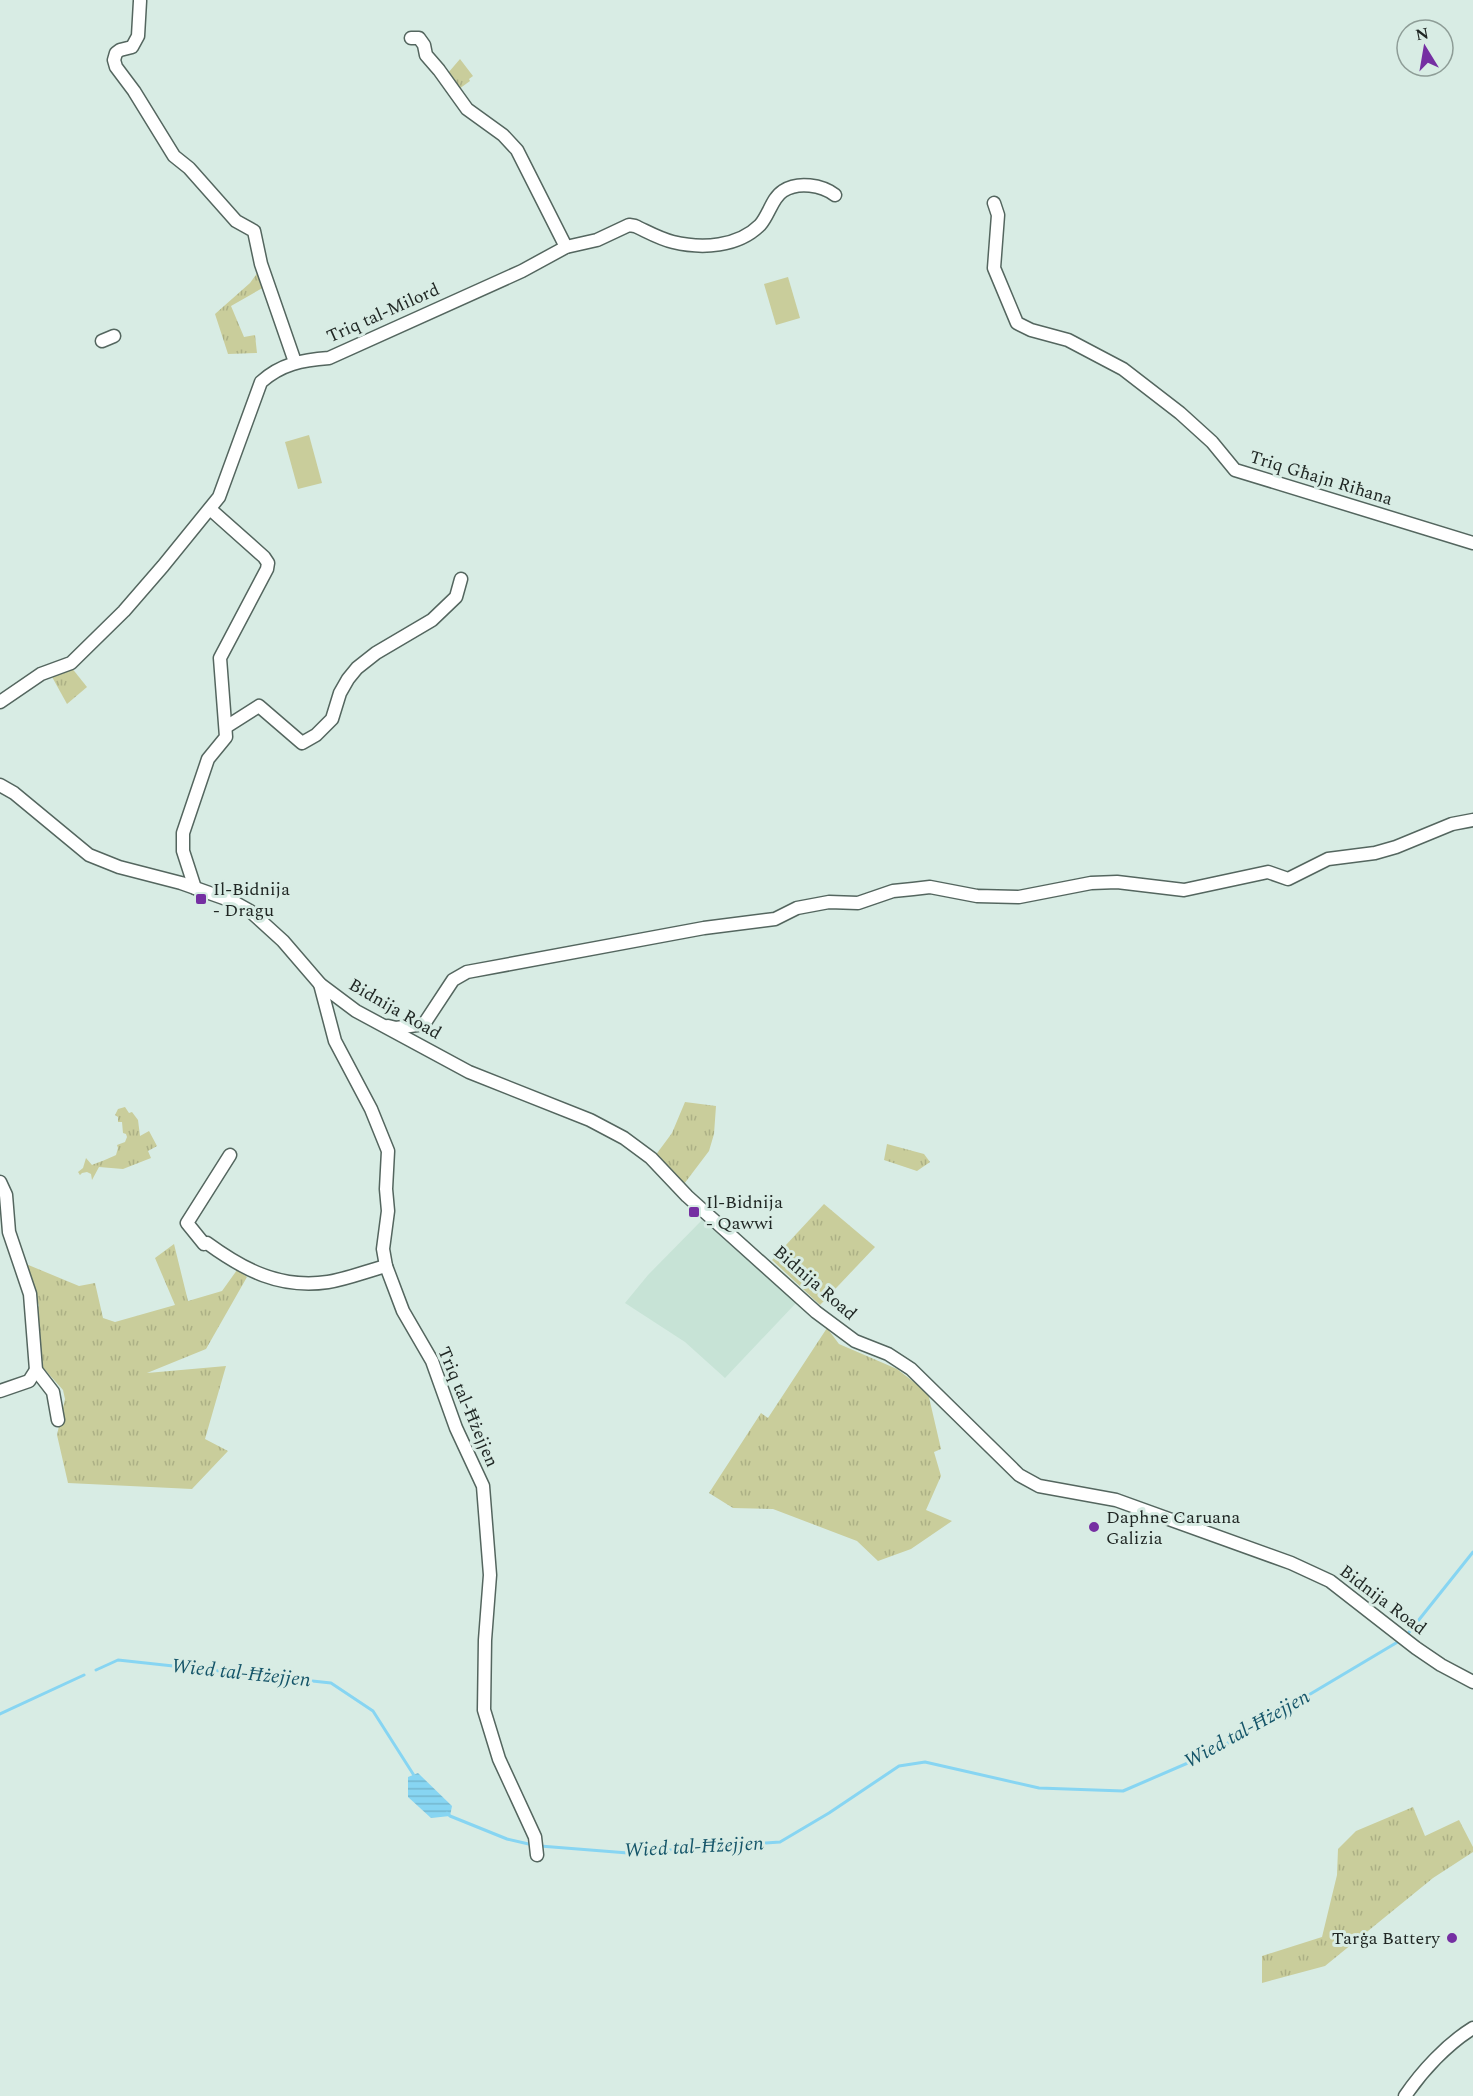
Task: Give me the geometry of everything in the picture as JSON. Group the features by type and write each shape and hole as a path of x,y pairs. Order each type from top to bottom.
{"street":[{"path":"140,1 138,36 132,47 116,53 114,60 116,67 134,90 174,156 189,168 236,221 254,231 261,264 295,362"},
{"path":"411,38 420,38 426,55 440,70 467,109 503,135 517,150 566,247"},
{"name":"Triq tal-Milord","path":"0,702 41,674 71,663 124,611 210,509 219,497 261,382 272,372 295,362 328,358 522,271 566,247 597,240 631,225 673,242 708,246 725,244 745,236 760,225 780,193 789,188 820,187 835,195"},
{"name":"Triq Għajn Riħana","path":"994,202 998,215 994,268 1017,323 1031,330 1068,340 1123,369 1180,413 1212,442 1235,470 1473,543"},
{"path":"195,888 183,851 183,832 208,759 226,737 220,658 267,569 268,563 210,509"},
{"path":"226,728 259,706 302,743 316,735 332,718 340,693 357,668 376,653 432,620 456,597 461,579"},
{"name":"Bidnija Road","path":"0,785 14,793 89,855 119,867 195,888 232,901 250,911 283,941 320,984 356,1011 469,1072 590,1120 624,1138 651,1158 687,1196 816,1312 855,1341 888,1354 911,1369 1019,1475 1039,1486 1116,1500 1291,1563 1330,1581 1416,1648 1473,1682"},
{"path":"381,1025 396,1028 424,1024 453,980 467,972 670,934 775,919 797,908 829,902 858,903 893,891 930,887 977,896 1019,897 1091,883 1125,883 1184,890 1268,872 1288,879 1328,859 1375,853 1452,824 1473,820"},
{"name":"Triq tal-Ħżejjen","path":"320,984 335,1041 371,1109 388,1151 386,1189 388,1211 383,1249 386,1266 403,1311 432,1361 456,1428 483,1486 490,1575 485,1640 484,1710 499,1759 534,1837 537,1855"},
{"path":"230,1155 187,1223 204,1244 207,1243 260,1275 292,1282 330,1281 386,1266"},
{"path":"0,1182 6,1195 9,1232 30,1294 36,1370 53,1392 58,1420"},
{"path":"0,1391 29,1381 36,1370"},
{"path":"1405,2096 1416,2080 1461,2036 1473,2028"}],"shaded area":[{"path":"702,1220 796,1303 725,1378 685,1342 625,1303 648,1275"}],"green space":[{"path":"460,59 473,76 459,89 448,73"},
{"path":"258,272 266,286 231,306 244,337 255,335 257,353 228,354 215,314 250,283"},
{"path":"788,277 800,318 776,325 764,284"},
{"path":"309,435 322,483 298,489 285,442"},
{"path":"71,667 87,687 67,704 51,675"},
{"path":"685,1102 716,1106 714,1134 709,1151 684,1184 655,1156 672,1133"},
{"path":"125,1107 138,1120 140,1136 149,1131 157,1146 148,1151 151,1158 123,1169 99,1167 92,1180 91,1174 87,1172 80,1175 78,1172 83,1168 86,1158 92,1165 107,1159 116,1155 117,1145 125,1142 127,1137 123,1133 122,1122 118,1122 118,1117 115,1115 118,1109"},
{"path":"887,1144 924,1154 930,1162 917,1171 884,1160"},
{"path":"824,1204 875,1247 820,1305 772,1260"},
{"path":"174,1244 188,1301 222,1291 237,1270 247,1277 206,1349 147,1373 226,1366 205,1439 228,1451 192,1489 68,1483 57,1435 65,1399 63,1390 38,1362 36,1309 39,1306 26,1264 79,1286 95,1283 103,1318 115,1322 175,1305 155,1258"},
{"path":"827,1328 839,1344 897,1369 928,1393 941,1449 934,1452 941,1476 926,1510 952,1521 911,1549 878,1561 857,1541 773,1509 733,1508 709,1493 761,1413 768,1418"},
{"path":"1413,1807 1425,1836 1459,1820 1473,1847 1473,1852 1433,1878 1325,1966 1262,1983 1262,1956 1322,1937 1337,1875 1338,1849 1356,1831"}],"water":[{"path":"418,1773 452,1806 450,1816 431,1818 408,1797 408,1777"}],"waterway":[{"name":"Wied tal-Ħżejjen","path":"1406,1636 1473,1552"},
{"name":"Wied tal-Ħżejjen","path":"540,1846 628,1853 780,1842 829,1813 899,1766 925,1762 1039,1788 1123,1791 1211,1753 1401,1640"},
{"name":"Wied tal-Ħżejjen","path":"96,1670 118,1660 331,1683 373,1711 415,1777"},
{"name":"Wied tal-Ħżejjen","path":"0,1714 84,1675"},
{"name":"Wied tal-Ħżejjen","path":"447,1813 507,1839 533,1845"}],"place":[{"name":"Il-Bidnija - Dragu","path":"201,899"},
{"name":"Il-Bidnija - Qawwi","path":"694,1212"},
{"name":"Daphne Caruana Galizia","path":"1094,1527"},
{"name":"Tarġa Battery","path":"1452,1938"}]}
